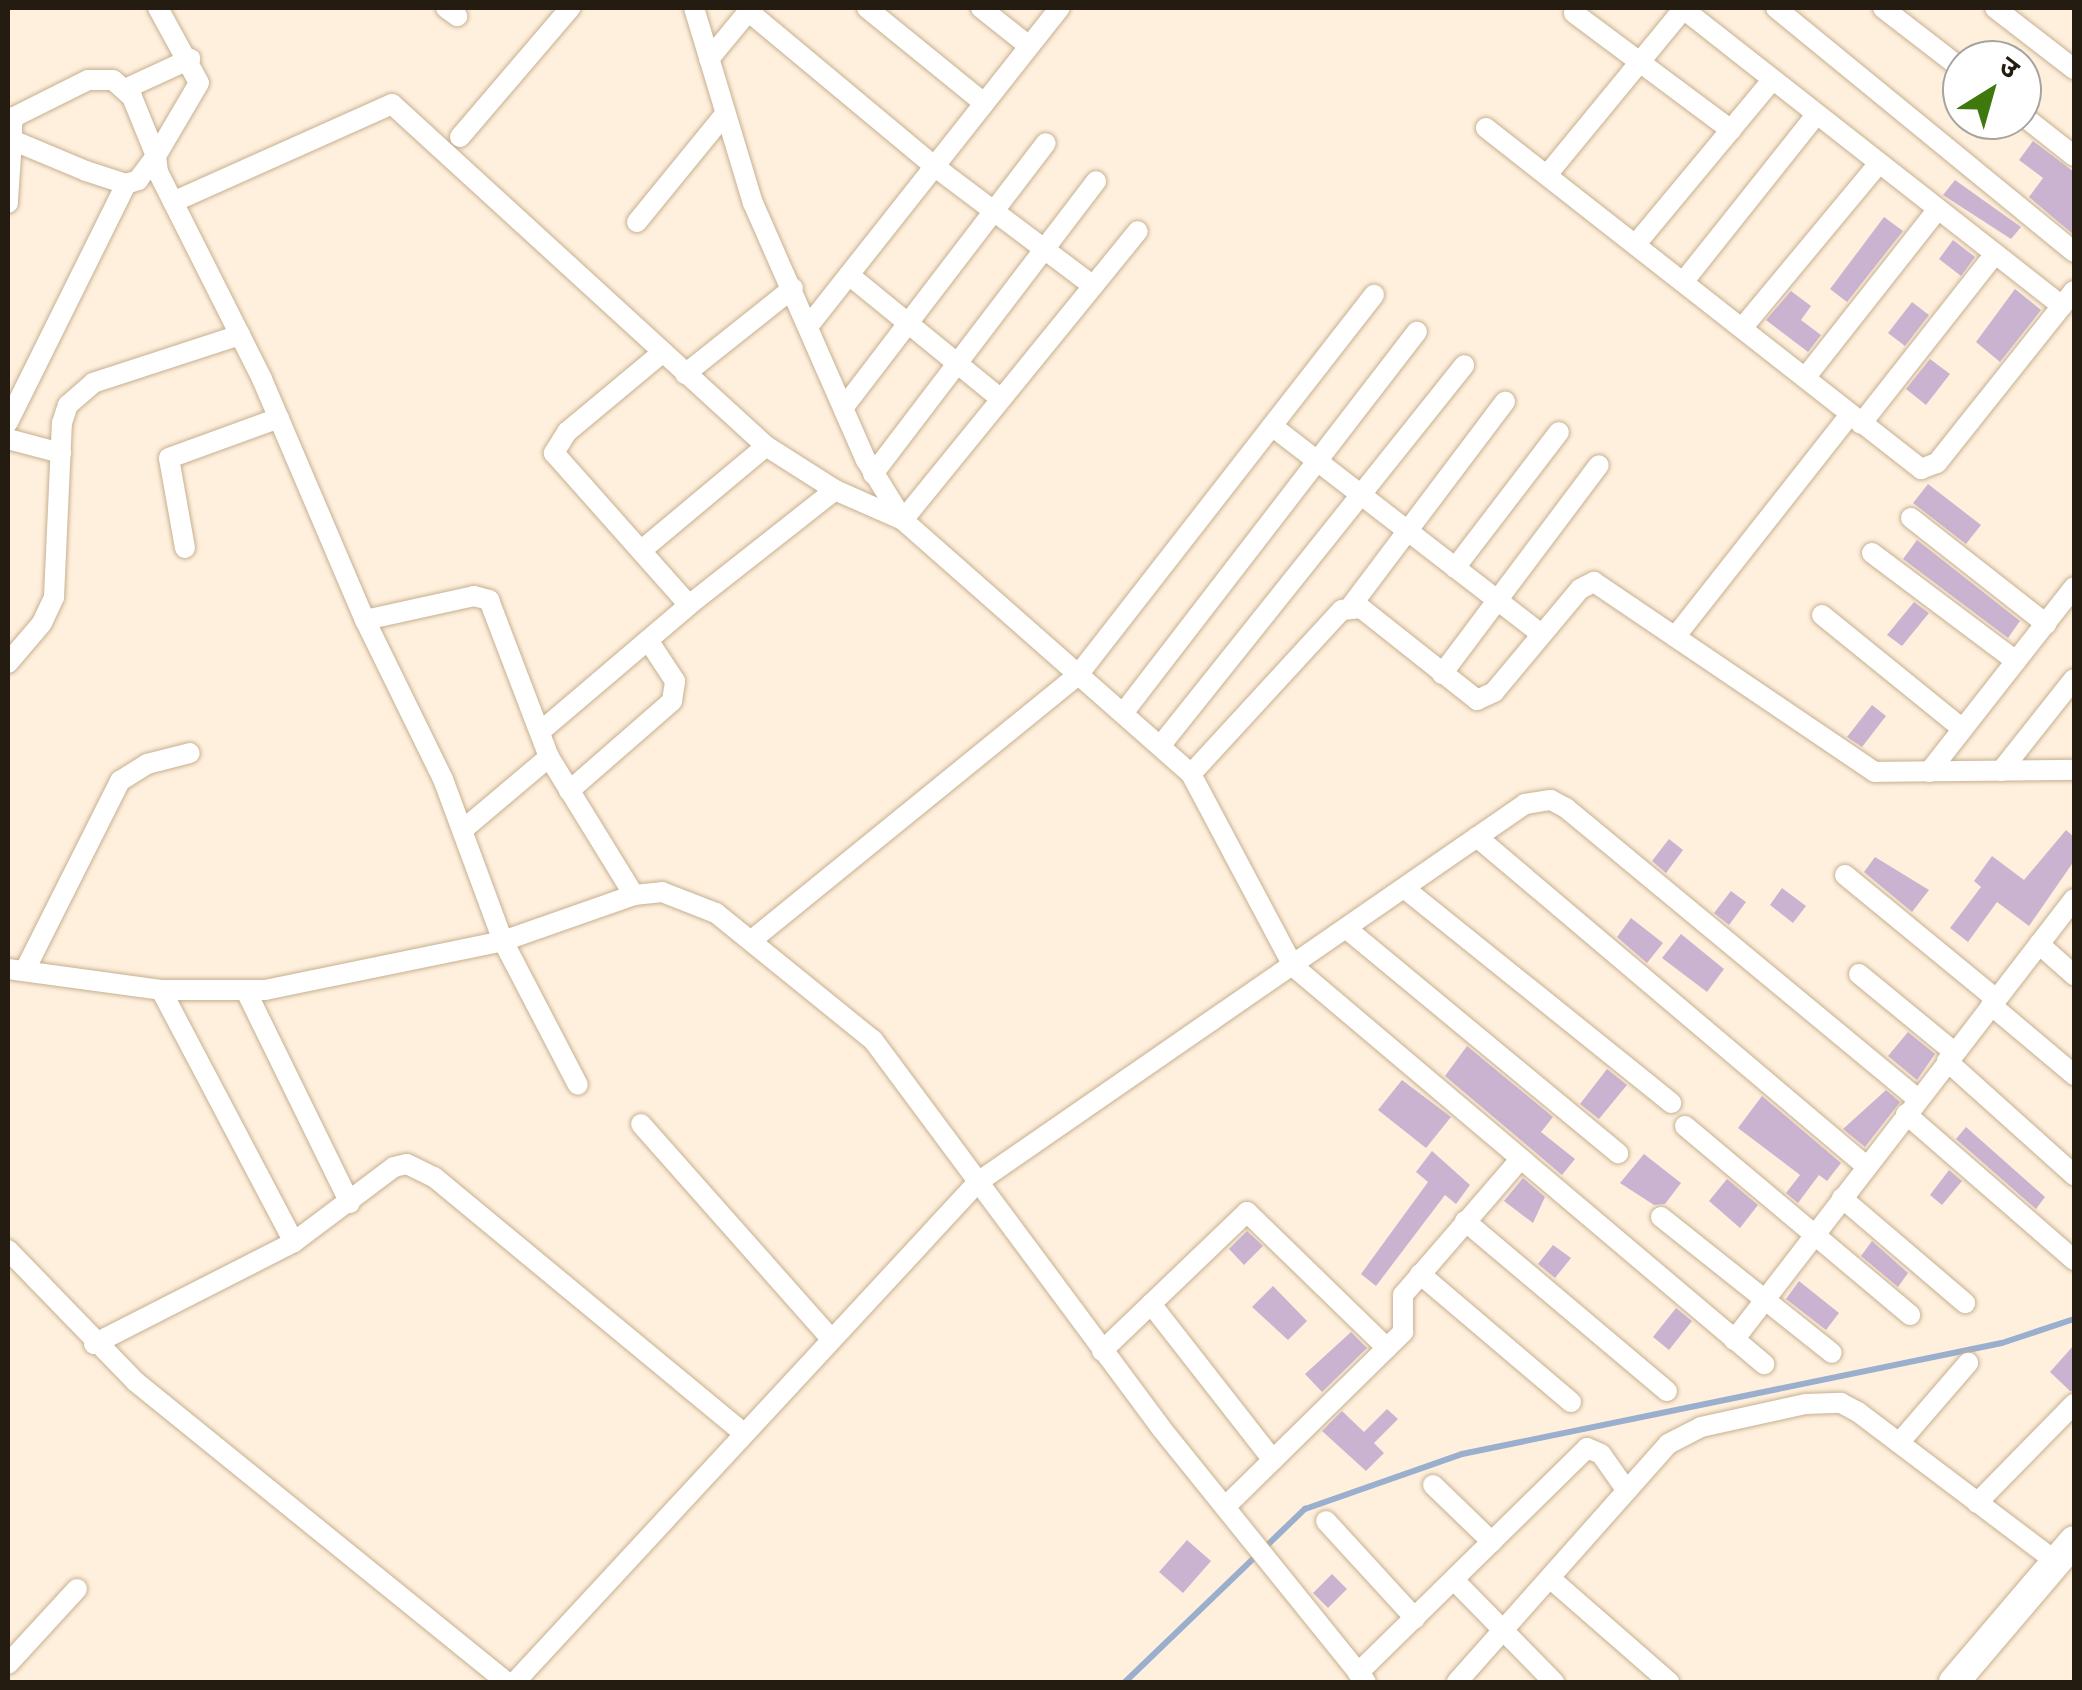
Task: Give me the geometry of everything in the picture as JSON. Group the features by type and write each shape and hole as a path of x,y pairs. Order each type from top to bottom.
{"street":[{"path":"460,137 570,8"},
{"path":"694,8 754,203 873,474 903,520 1191,774 1293,966 1518,1162 1764,1364"},
{"path":"867,8 984,103"},
{"path":"981,8 1029,46"},
{"path":"1486,128 1684,281 1743,326 1855,419 1930,470 2068,299 1995,254 1683,8 1547,175"},
{"path":"1776,8 2074,252"},
{"path":"1883,8 1942,54"},
{"path":"1995,8 2074,69"},
{"path":"710,59 749,9 934,166 1093,286"},
{"path":"810,324 1056,9"},
{"path":"8,422 126,184 156,156 198,83 166,11"},
{"path":"1574,13 1731,130"},
{"path":"125,90 190,58"},
{"path":"8,204 14,117 29,104 101,78 125,90 173,202 279,418 364,620 465,828 502,941 578,1085"},
{"path":"1636,244 1773,79"},
{"path":"173,202 392,104 766,446 835,490 903,520"},
{"path":"638,222 699,138 725,114"},
{"path":"1684,281 1817,114"},
{"path":"2042,131 2074,156"},
{"path":"10,139 126,184"},
{"path":"844,407 1046,143"},
{"path":"1743,326 1879,163"},
{"path":"873,474 1096,181"},
{"path":"1805,378 1938,209"},
{"path":"903,520 1138,231"},
{"path":"1675,637 1995,254"},
{"path":"848,274 1001,399"},
{"path":"685,374 793,288"},
{"path":"752,940 1078,675 1374,295"},
{"path":"1124,712 1417,332"},
{"path":"8,663 42,623 54,596 62,422 79,391 240,334"},
{"path":"663,352 567,432 554,453 643,548 689,606"},
{"path":"1162,745 1464,364"},
{"path":"1191,774 1351,606 1505,402"},
{"path":"185,548 168,458 279,418"},
{"path":"1272,426 1540,634"},
{"path":"1455,568 1559,432"},
{"path":"8,439 60,453"},
{"path":"643,548 766,446"},
{"path":"1442,674 1600,466"},
{"path":"541,732 689,606 835,490"},
{"path":"1910,518 2046,624"},
{"path":"1872,553 2016,662"},
{"path":"1351,606 1442,674 1483,699 1540,634 1594,582 1860,766 1929,772 2074,770"},
{"path":"1929,772 2074,587"},
{"path":"364,620 474,596 489,600 548,757 634,894"},
{"path":"1822,615 1963,728"},
{"path":"568,791 672,701 674,680 648,640"},
{"path":"2001,771 2074,679"},
{"path":"190,753 147,764 120,781 16,969 161,990 246,991 502,941 634,894 690,899 752,940 873,1040 1102,1351 1362,1678 1415,1618 1587,1448 1602,1454 1627,1492"},
{"path":"465,828 548,757"},
{"path":"514,1682 978,1182 1524,804 1551,800 1566,808 1912,1106 2074,1260"},
{"path":"1477,837 1866,1166"},
{"path":"1846,875 2074,1075"},
{"path":"1404,888 1671,1103"},
{"path":"1734,1340 2074,899"},
{"path":"1347,928 1618,1153"},
{"path":"2040,944 2074,975"},
{"path":"1858,974 2074,1175"},
{"path":"161,990 294,1242"},
{"path":"246,991 350,1203"},
{"path":"642,1124 830,1338"},
{"path":"1686,1126 1910,1315"},
{"path":"1226,1507 1387,1348 1407,1323 1403,1295 1518,1162"},
{"path":"94,1344 294,1242 394,1167 421,1168 743,1433"},
{"path":"1842,1198 1966,1303"},
{"path":"1102,1351 1241,1215 1254,1213 1387,1348"},
{"path":"1661,1217 1832,1353"},
{"path":"1465,1221 1667,1390"},
{"path":"8,1250 94,1344 507,1682"},
{"path":"1420,1274 1571,1402"},
{"path":"1151,1304 1273,1460"},
{"path":"1899,1443 1968,1363"},
{"path":"1457,1682 1683,1435 1806,1404 1841,1403 1977,1502 2065,1551 1954,1682"},
{"path":"1977,1502 2074,1404"},
{"path":"1434,1485 1492,1542"},
{"path":"1326,1521 1415,1618"},
{"path":"1551,1579 1669,1682"},
{"path":"1454,1580 1500,1634 1554,1682"},
{"path":"8,1664 77,1589"}],"building":[{"path":"2033,141 2074,172 2074,235 2029,197 2043,178 2019,160"},
{"path":"1955,180 2021,227 2011,239 1943,195"},
{"path":"1884,217 1903,231 1847,302 1830,289"},
{"path":"1953,240 1975,257 1961,276 1939,259"},
{"path":"2015,289 2041,310 2000,362 1976,342"},
{"path":"1791,291 1811,306 1801,320 1821,335 1808,352 1766,320"},
{"path":"1912,302 1929,315 1905,346 1888,333"},
{"path":"1930,359 1950,374 1926,405 1906,389"},
{"path":"1928,484 1981,525 1966,544 1913,503"},
{"path":"1917,540 2020,621 2008,638 1903,559"},
{"path":"1914,602 1929,613 1902,646 1887,635"},
{"path":"1872,705 1886,716 1862,747 1847,737"},
{"path":"2066,830 2074,837 2074,861 2029,926 1997,902 1968,942 1950,928 1981,887 1974,881 1992,856 2024,880"},
{"path":"1669,839 1683,850 1666,873 1652,861"},
{"path":"1875,857 1929,890 1912,912 1864,872"},
{"path":"1782,888 1806,906 1793,923 1770,905"},
{"path":"1731,891 1746,902 1729,925 1714,913"},
{"path":"1631,918 1663,943 1647,963 1617,937"},
{"path":"1681,934 1724,969 1707,992 1662,958"},
{"path":"1908,1032 1935,1054 1917,1080 1888,1056"},
{"path":"1467,1046 1553,1117 1541,1132 1575,1159 1562,1175 1445,1076"},
{"path":"1607,1069 1627,1085 1599,1119 1580,1104"},
{"path":"1402,1080 1451,1117 1426,1148 1378,1110"},
{"path":"1886,1090 1900,1102 1865,1147 1843,1129"},
{"path":"1762,1096 1841,1163 1827,1181 1819,1175 1798,1203 1786,1193 1800,1175 1738,1128"},
{"path":"1966,1127 2045,1197 2036,1209 1956,1139"},
{"path":"1432,1151 1470,1185 1456,1204 1445,1195 1376,1286 1361,1274 1428,1182 1416,1172"},
{"path":"1644,1154 1681,1183 1665,1204 1654,1205 1620,1183"},
{"path":"1949,1170 1962,1181 1942,1205 1930,1195"},
{"path":"1523,1178 1545,1197 1533,1223 1504,1201"},
{"path":"1727,1179 1758,1205 1740,1228 1709,1201"},
{"path":"1247,1231 1263,1246 1244,1265 1229,1249"},
{"path":"1872,1241 1908,1273 1898,1287 1861,1256"},
{"path":"1553,1245 1571,1258 1555,1278 1538,1264"},
{"path":"1799,1281 1839,1313 1826,1330 1786,1299"},
{"path":"1273,1286 1307,1321 1288,1340 1252,1307"},
{"path":"1676,1308 1692,1321 1669,1350 1653,1337"},
{"path":"1351,1332 1367,1348 1322,1392 1305,1374"},
{"path":"2074,1345 2074,1391 2070,1391 2050,1372"},
{"path":"1387,1409 1398,1419 1374,1443 1384,1453 1366,1471 1322,1431 1342,1411 1364,1432"},
{"path":"1187,1540 1211,1561 1183,1593 1159,1572"},
{"path":"1332,1574 1347,1589 1328,1608 1313,1593"}],"waterway":[{"path":"1125,1682 1305,1509 1462,1454 2002,1343 2074,1319"}]}
